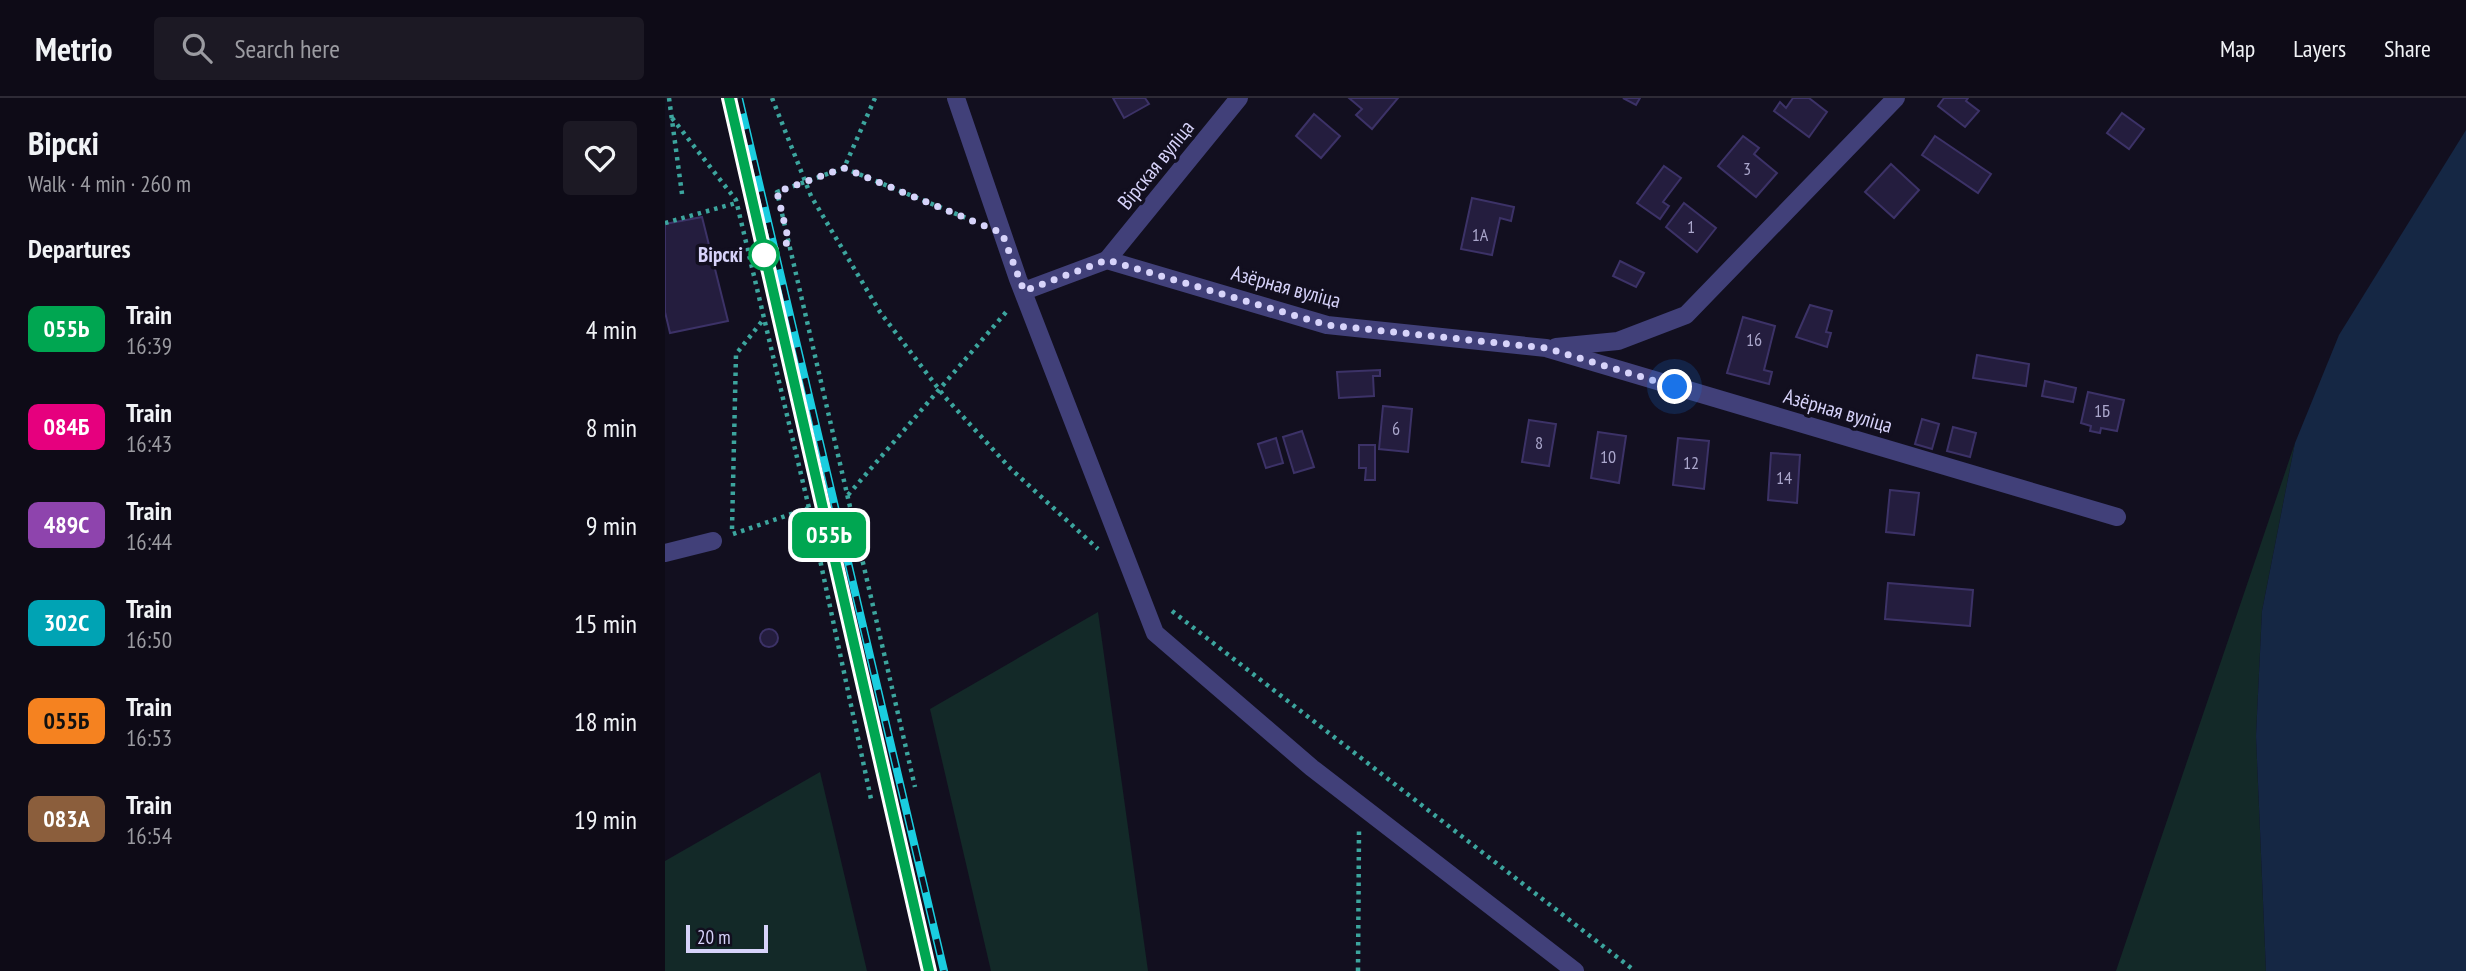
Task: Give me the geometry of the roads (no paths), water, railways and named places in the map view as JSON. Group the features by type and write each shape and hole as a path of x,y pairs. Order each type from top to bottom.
{"street":[{"path":"956,98 1002,233 1155,633 1359,805 1575,971"},
{"name":"Вірская вуліца","path":"1107,260 1239,98"},
{"name":"Азёрная вуліца","path":"1546,348 1618,341 1686,316 1896,98"},
{"path":"1024,291 1107,260"},
{"name":"Азёрная вуліца","path":"1107,260 1327,325 1546,348 2117,517"},
{"path":"665,554 713,541"}],"water":[{"path":"2466,130 2466,971 2266,971 2256,736 2262,611 2295,443 2339,335"}],"railway":[{"path":"729,98 929,971"},
{"path":"739,98 944,971"}],"train":[{"name":"055Ь","path":"729,98 929,971"}],"place":[{"name":"Вірскі","path":"764,255"}]}
